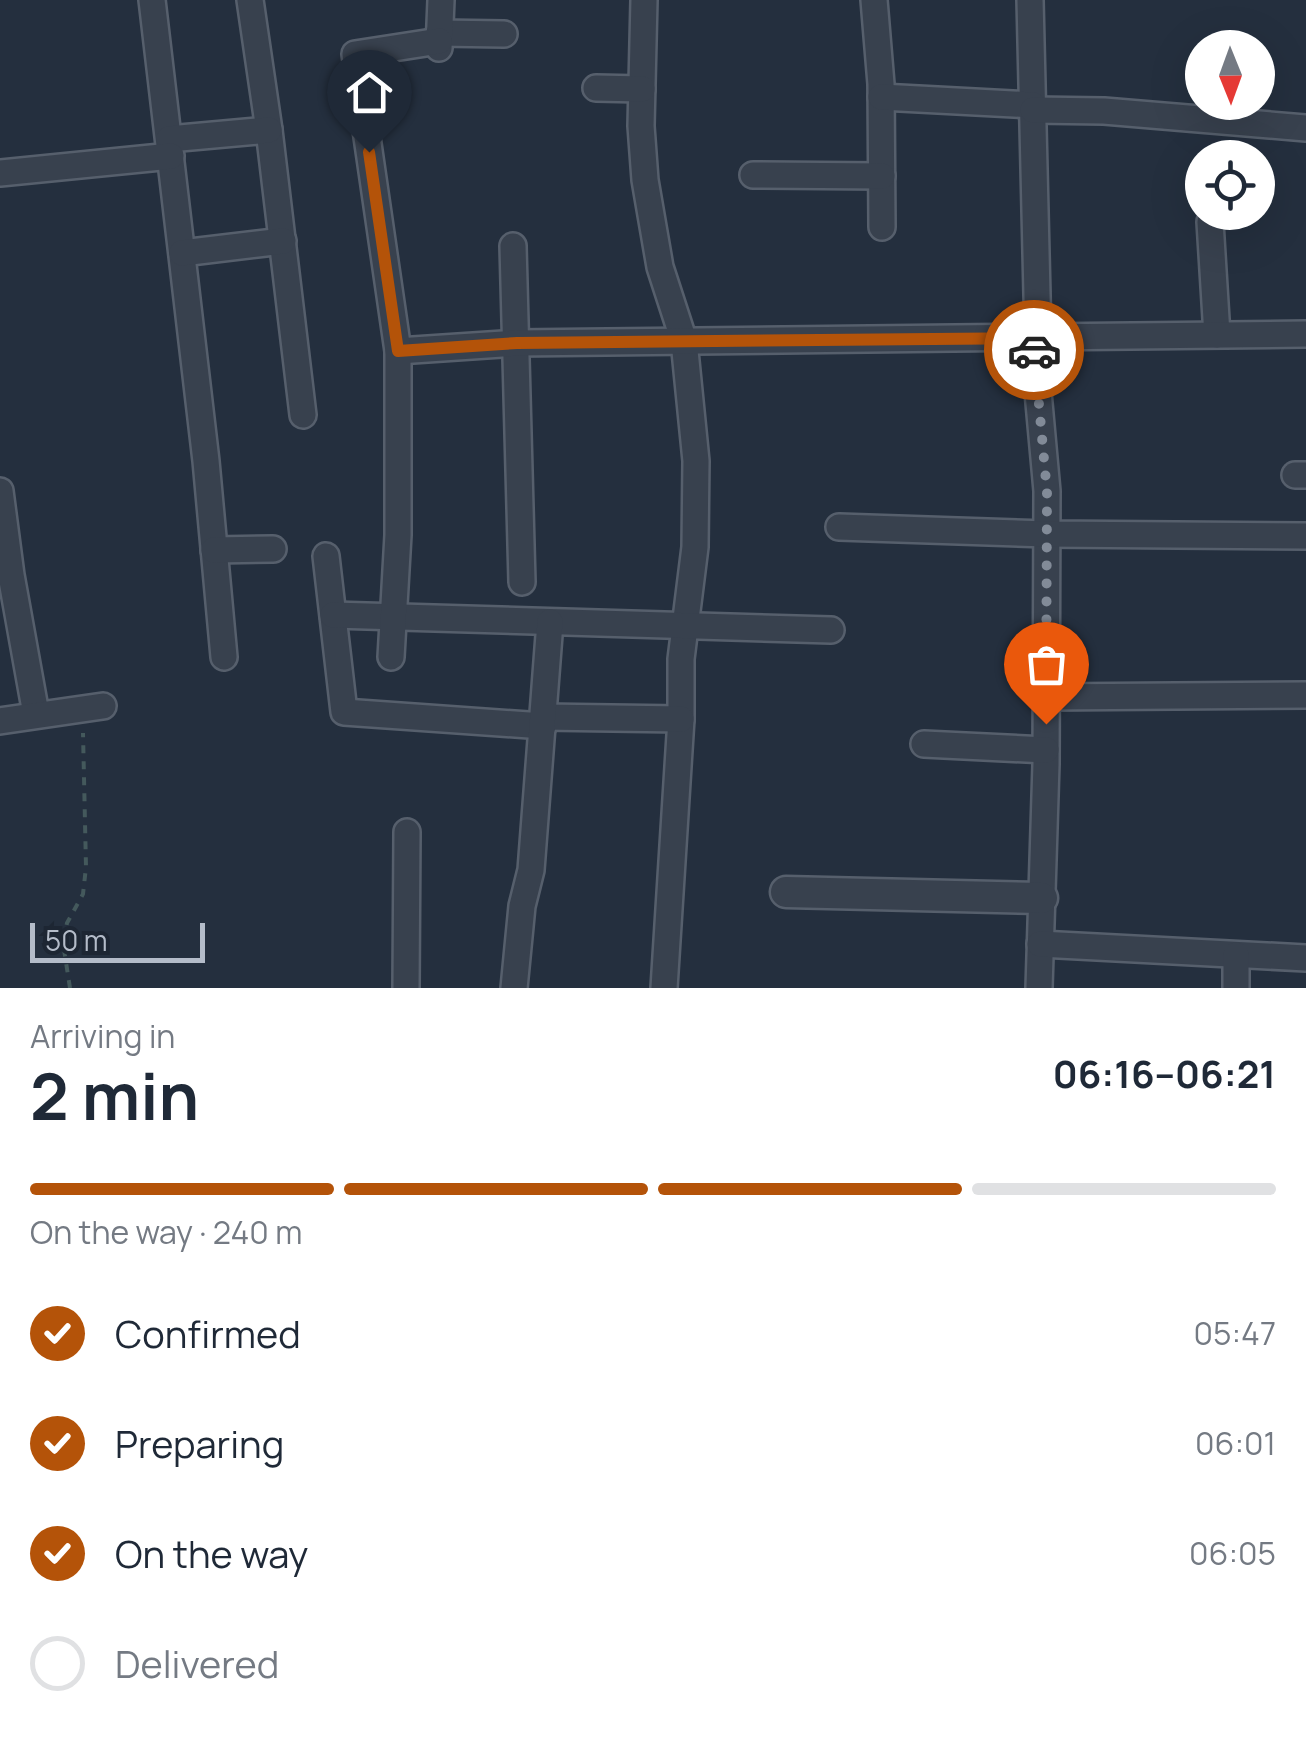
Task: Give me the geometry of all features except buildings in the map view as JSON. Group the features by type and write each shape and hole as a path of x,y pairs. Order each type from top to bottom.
{"street":[{"path":"152,0 224,657"},
{"path":"250,0 303,415"},
{"path":"439,42 441,0"},
{"path":"644,0 641,126 649,214 660,267 684,341 696,461 695,547 681,659 682,719 664,988"},
{"path":"874,0 881,98 882,227"},
{"path":"1030,0 1035,337 1047,492 1046,750 1039,988"},
{"path":"391,658 398,535 398,351 355,54 504,34"},
{"path":"596,88 642,89"},
{"path":"881,98 1306,128"},
{"path":"0,173 269,130"},
{"path":"752,175 882,176"},
{"path":"1210,230 1217,336"},
{"path":"182,252 283,241"},
{"path":"513,246 522,582"},
{"path":"398,351 517,343 1306,334"},
{"path":"0,491 36,714"},
{"path":"839,526 1047,534 1306,536"},
{"path":"214,550 273,548"},
{"path":"326,556 344,712 543,722 682,719"},
{"path":"332,615 831,630"},
{"path":"514,988 522,906 531,870 550,622"},
{"path":"1046,697 1306,695"},
{"path":"0,721 93,707"},
{"path":"924,744 1046,750"},
{"path":"406,988 407,832"},
{"path":"786,892 1042,898"},
{"path":"1040,944 1306,958"},
{"path":"1236,955 1236,988"}],"path":[{"path":"70,988 62,943 66,923 83,894 93,707"}],"way so far":[{"path":"1034,350 1047,492 1046,724"}],"route":[{"path":"369,152 398,351 517,343 1032,338 1034,350"}]}
